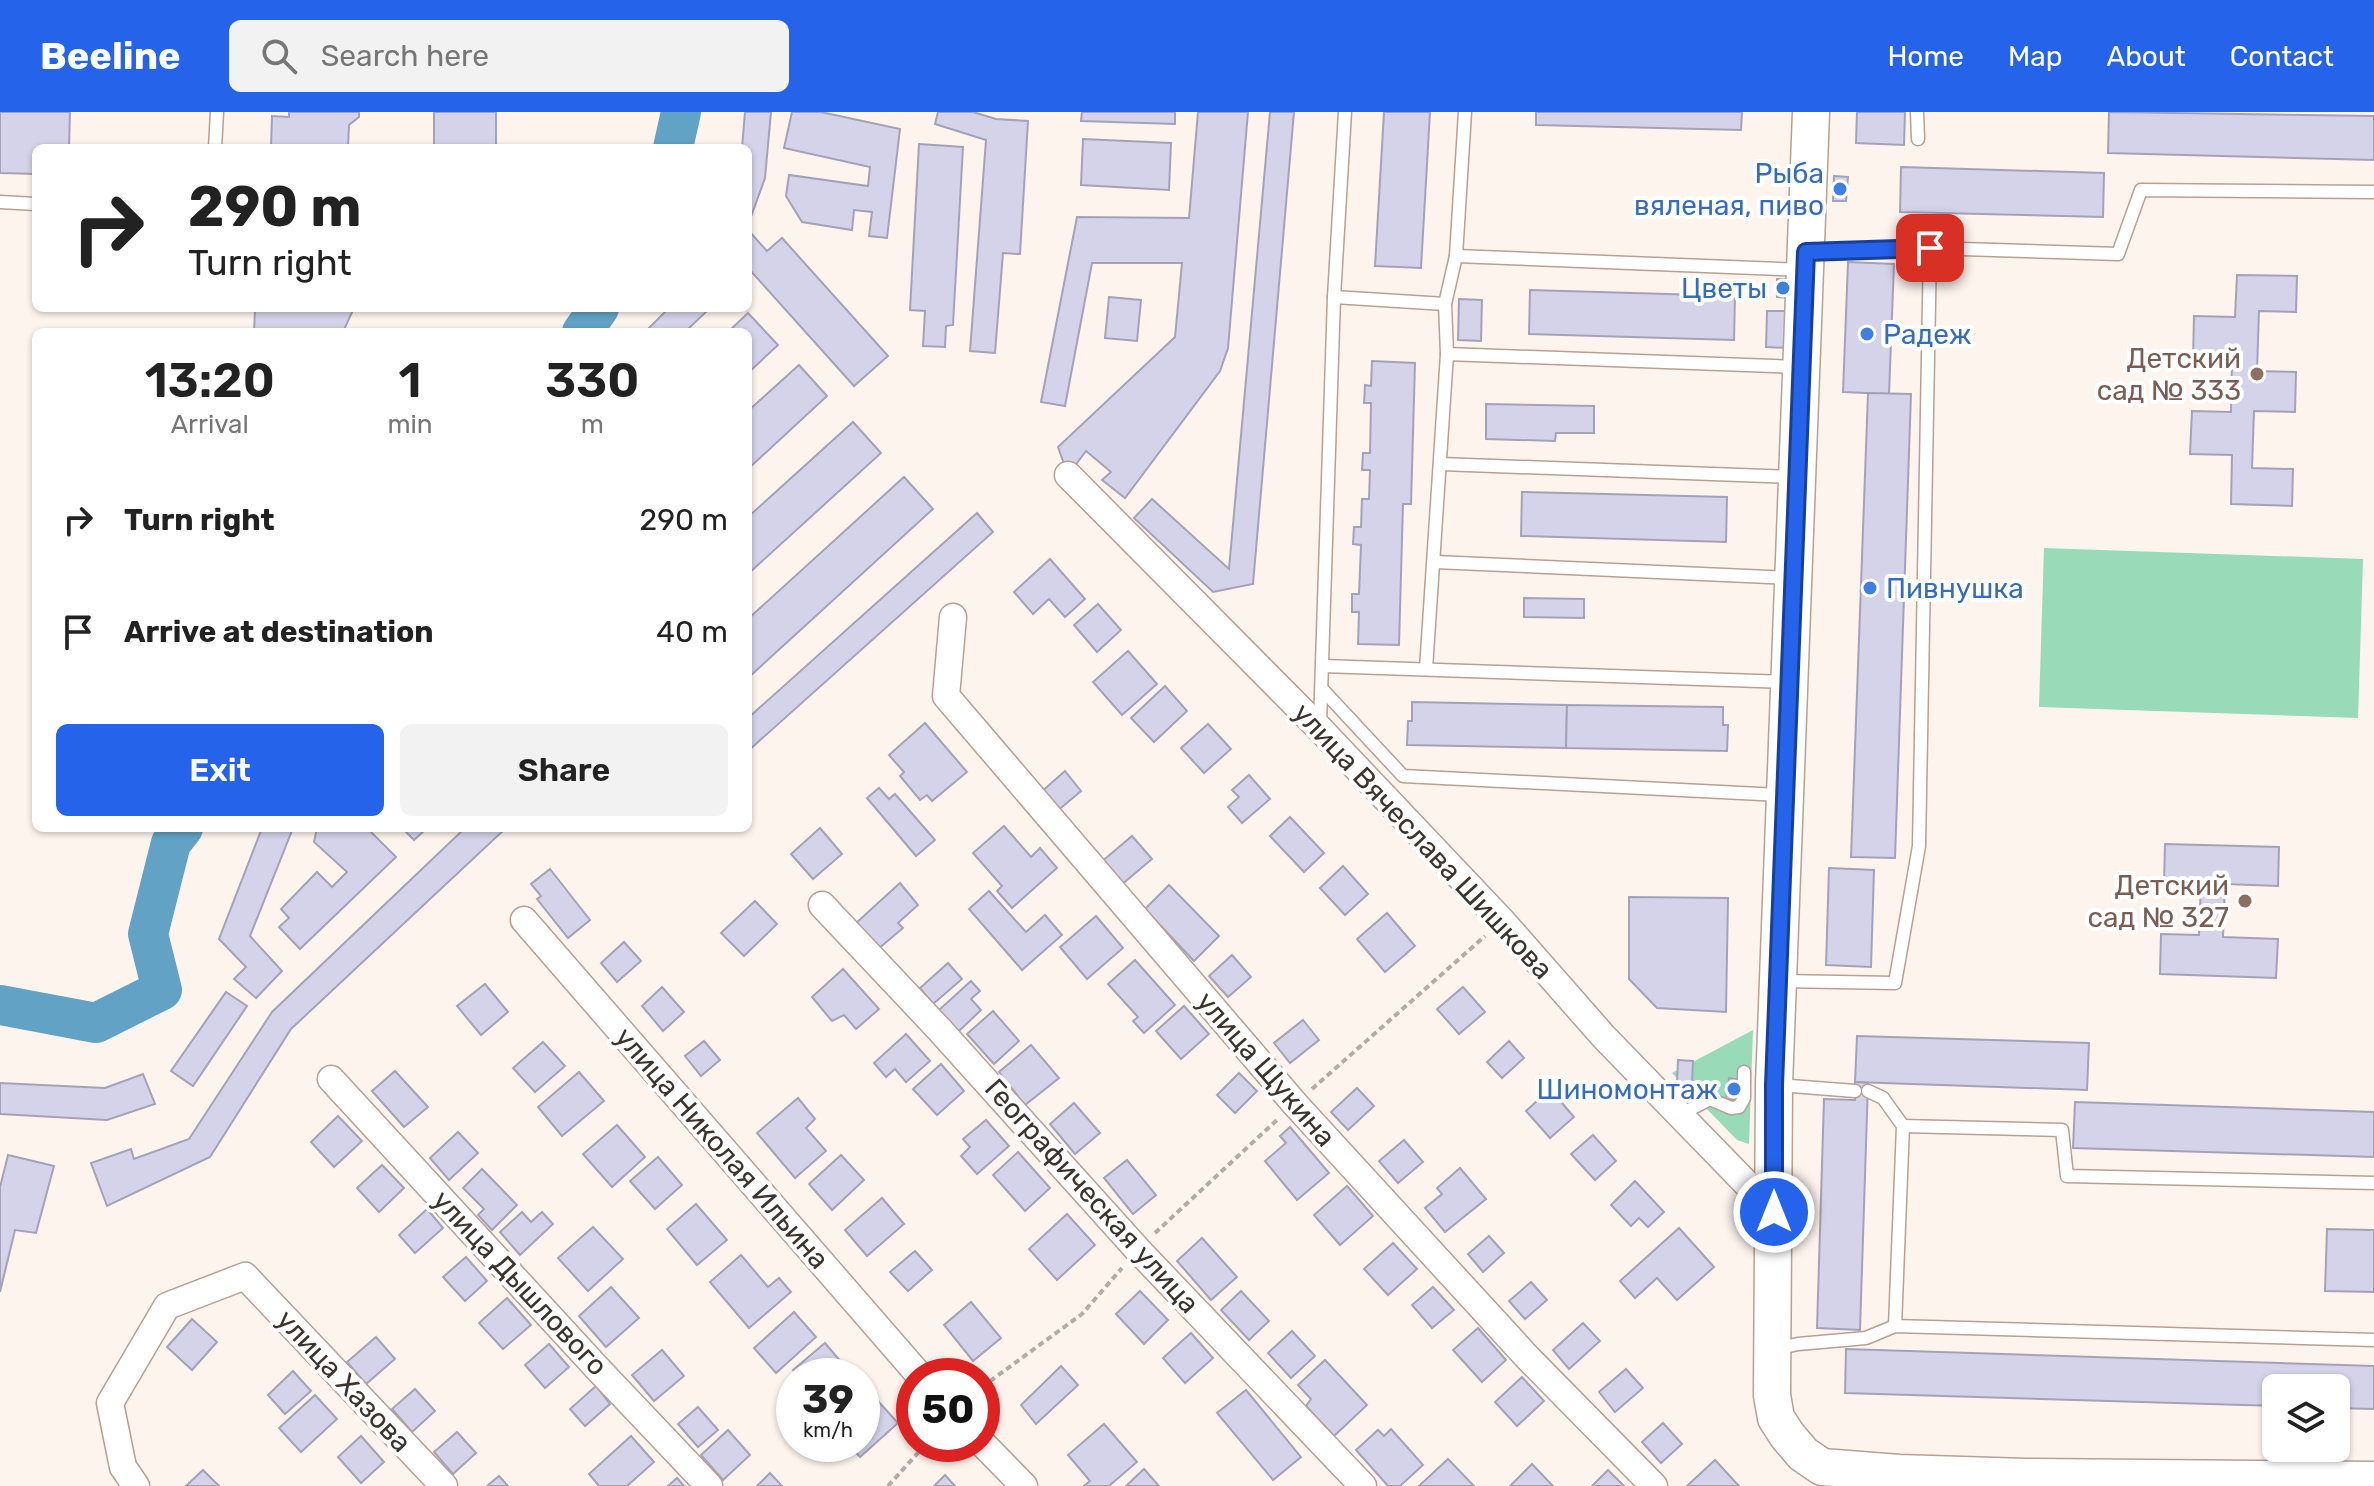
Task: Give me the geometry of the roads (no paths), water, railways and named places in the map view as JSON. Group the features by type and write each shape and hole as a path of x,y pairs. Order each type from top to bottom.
{"main road":[{"path":"1811,112 1777,981 1759,1078 1774,1212 1772,1395 1776,1418 1803,1454 1822,1467 1894,1480 2374,1480"}],"street":[{"name":"улица Вячеслава Шишкова","path":"1068,475 1320,729 1502,921 1604,1037 1774,1212"},
{"name":"улица Щукина","path":"953,617 946,696 1295,1104 1528,1358 1654,1486"},
{"name":"Географическая улица","path":"822,905 938,1028 1138,1250 1363,1486"},
{"name":"улица Николая Ильина","path":"524,920 904,1358"},
{"name":"улица Дышлового","path":"331,1079 709,1486"},
{"name":"улица Хазова","path":"136,1486 123,1467 110,1403 167,1306 245,1276 444,1486"},
{"path":"1000,1461 1024,1486"}],"lane":[{"path":"215,144 217,112"},
{"path":"1320,729 1334,297 1345,112"},
{"path":"1426,669 1447,354 1445,304 1456,256 1465,112"},
{"path":"1917,112 1918,139"},
{"path":"1456,256 1805,261 1930,248 2118,254 2141,190 2374,192"},
{"path":"0,202 32,204"},
{"path":"1777,981 1895,983 1919,846 1930,248"},
{"path":"1334,297 1445,304"},
{"path":"1447,354 1801,367"},
{"path":"1441,464 1797,477"},
{"path":"1435,562 1793,578"},
{"path":"1323,666 1789,682"},
{"path":"1322,689 1403,776 1785,795"},
{"path":"1679,1115 1710,1099 1731,1108 1739,1107 1759,1078 1861,1091 1883,1098 1903,1126 1895,1326"},
{"path":"1903,1126 2062,1130 2067,1176 2374,1183"},
{"path":"1773,1349 1866,1338 1895,1326 2374,1340"}],"waterway":[{"path":"674,144 681,112"},
{"path":"585,328 596,312"},
{"path":"0,1005 96,1023 162,990 148,934 171,843 180,832"}],"place":[{"name":"Рыба вяленая, пиво","path":"1840,189"},
{"name":"Цветы","path":"1783,288"},
{"name":"Радеж","path":"1867,334"},
{"name":"Детский сад № 333","path":"2257,374"},
{"name":"Пивнушка","path":"1870,588"},
{"name":"Детский сад № 327","path":"2245,901"},
{"name":"Шиномонтаж","path":"1734,1089"}]}
